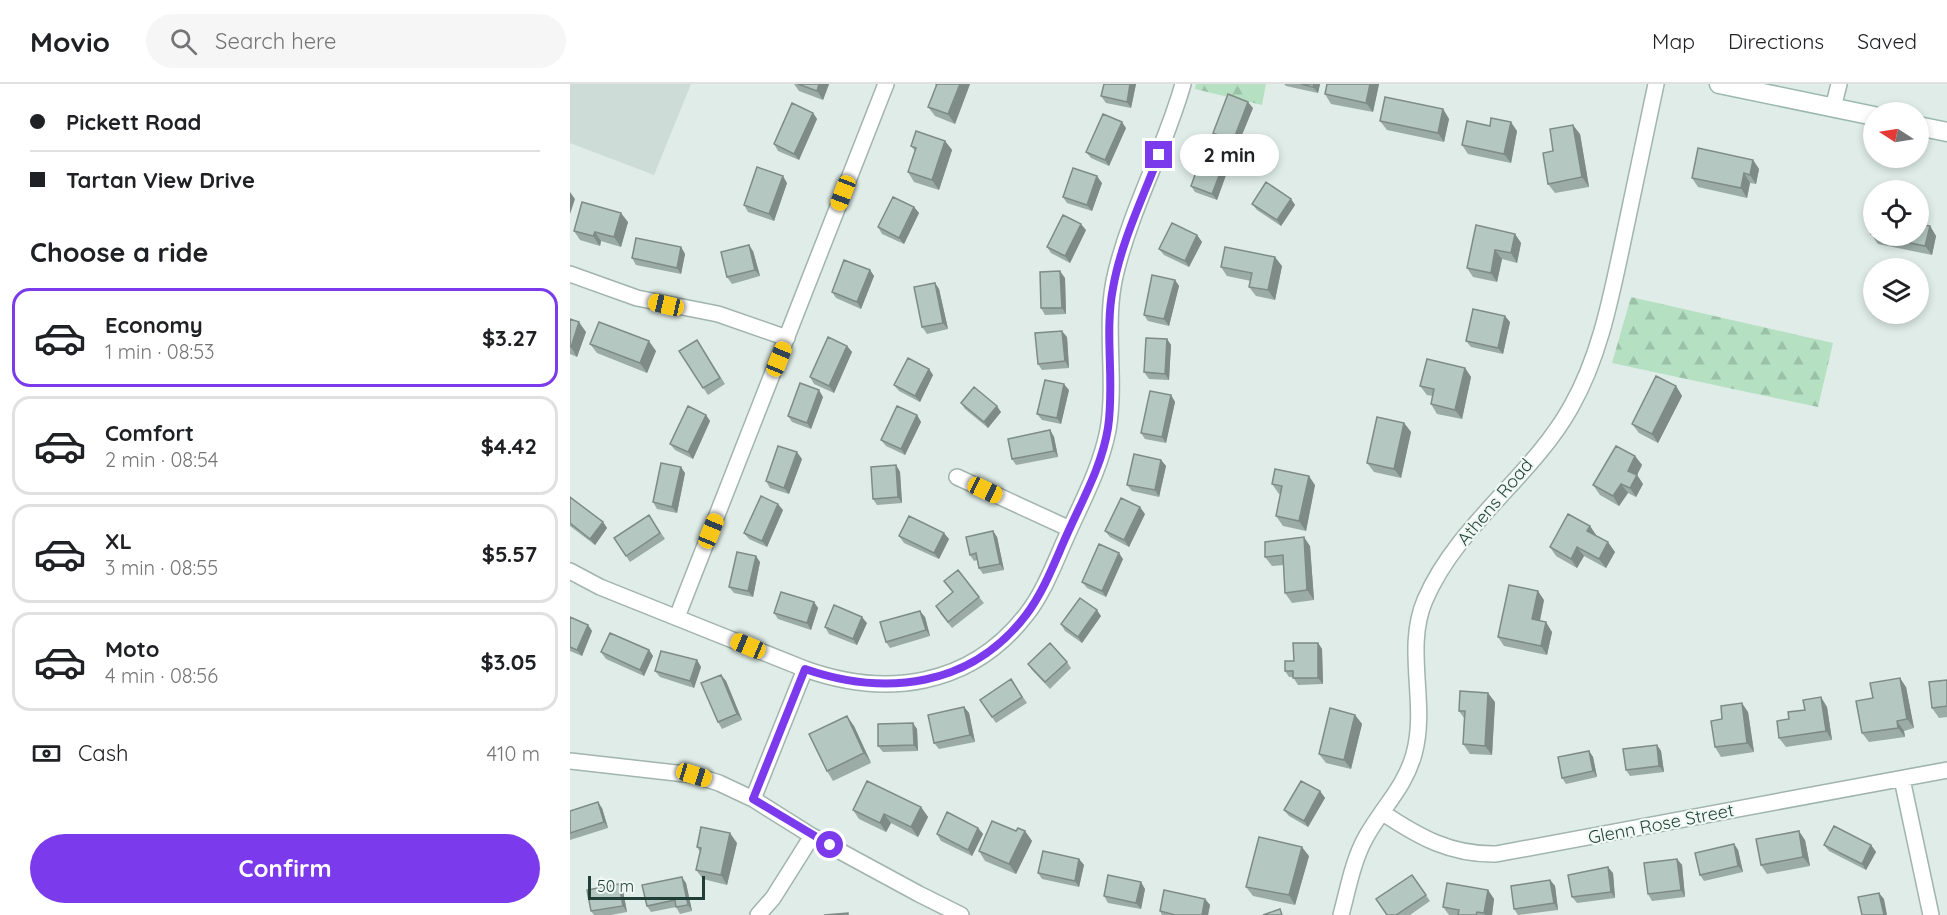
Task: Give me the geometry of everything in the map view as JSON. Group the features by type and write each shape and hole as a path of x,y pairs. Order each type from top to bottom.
{"main road":[{"path":"1719,84 1863,114"},
{"path":"1929,128 1947,132"}],"street":[{"path":"676,617 886,84"},
{"path":"570,571 600,587 805,669 832,679 865,685 889,685 930,679 970,663 1001,642 1027,614 1044,585 1094,476 1108,429 1111,393 1110,312 1116,271 1174,118 1183,84"},
{"name":"Athens Road","path":"1341,915 1358,852 1407,774 1418,737 1415,650 1424,602 1451,553 1557,430 1587,373 1610,303 1656,84"},
{"path":"1833,108 1839,84"},
{"path":"570,274 637,298 718,314 787,338"},
{"path":"957,477 1070,529"},
{"path":"753,799 805,669"},
{"path":"570,761 694,775 719,783 753,799 812,836 961,915"},
{"name":"Glenn Rose Street","path":"1383,813 1436,845 1466,853 1496,854 1947,770"},
{"path":"1902,779 1931,915"},
{"path":"758,915 774,898 812,836"}],"shaded area":[{"path":"570,84 691,84 654,175 570,143"}],"green space":[{"path":"1196,84 1266,84 1262,105 1195,89"},
{"path":"1631,297 1833,343 1818,407 1612,363"}],"building":[{"path":"798,84 819,84 817,91"},
{"path":"937,84 960,84 948,114 928,107"},
{"path":"1104,84 1130,84 1127,102 1101,96"},
{"path":"1327,84 1370,84 1366,103 1325,94"},
{"path":"1228,94 1248,102 1233,141 1213,133"},
{"path":"1385,97 1443,109 1438,133 1380,121"},
{"path":"792,103 813,113 794,154 774,144"},
{"path":"1103,114 1122,122 1105,160 1086,152"},
{"path":"1491,118 1511,122 1504,154 1462,145 1467,121 1490,126"},
{"path":"1573,125 1582,177 1548,184 1543,153 1553,151 1550,129"},
{"path":"916,131 945,141 932,180 908,172 916,148 911,146"},
{"path":"1205,147 1227,155 1212,194 1191,186"},
{"path":"1698,148 1753,160 1750,175 1744,173 1741,188 1692,178"},
{"path":"757,167 783,176 769,214 744,205"},
{"path":"1073,168 1097,176 1087,205 1063,197"},
{"path":"1266,182 1291,199 1277,220 1252,204"},
{"path":"893,197 914,207 899,238 878,227"},
{"path":"582,202 621,213 614,237 595,232 593,236 574,231"},
{"path":"1063,215 1081,224 1065,256 1047,247"},
{"path":"1172,223 1197,235 1185,261 1159,249"},
{"path":"1476,225 1515,234 1511,253 1495,250 1491,273 1467,268"},
{"path":"636,238 681,247 677,268 632,258"},
{"path":"749,245 755,270 727,277 721,252"},
{"path":"1225,247 1275,257 1268,290 1249,287 1252,273 1221,267"},
{"path":"844,260 870,270 857,302 832,292"},
{"path":"1060,271 1062,308 1041,308 1040,272"},
{"path":"1152,275 1175,280 1164,319 1144,315"},
{"path":"935,283 943,323 922,327 914,287"},
{"path":"1473,309 1505,316 1498,348 1466,341"},
{"path":"570,319 579,322 571,347 570,347"},
{"path":"599,322 649,341 640,363 590,344"},
{"path":"1062,331 1065,361 1038,364 1035,333"},
{"path":"828,337 847,346 829,386 810,377"},
{"path":"1146,338 1167,339 1165,374 1144,372"},
{"path":"697,340 720,378 703,388 679,351"},
{"path":"908,358 929,369 915,396 894,385"},
{"path":"1427,359 1465,368 1455,410 1431,404 1434,389 1420,386"},
{"path":"1656,376 1676,386 1652,434 1632,424"},
{"path":"1045,380 1064,384 1057,418 1037,414"},
{"path":"800,383 819,390 807,423 788,416"},
{"path":"974,387 997,406 984,422 961,403"},
{"path":"1150,391 1171,395 1162,437 1141,433"},
{"path":"688,406 706,415 688,452 670,444"},
{"path":"897,406 917,415 901,449 881,440"},
{"path":"1377,417 1404,423 1394,469 1367,463"},
{"path":"1050,430 1054,451 1012,459 1008,439"},
{"path":"778,446 797,452 784,488 766,481"},
{"path":"1616,446 1635,456 1628,471 1637,475 1630,488 1621,484 1613,496 1593,485"},
{"path":"1134,454 1161,460 1155,490 1127,485"},
{"path":"661,463 681,467 672,507 653,502"},
{"path":"896,465 898,497 873,499 871,467"},
{"path":"1275,469 1309,476 1299,521 1276,516 1282,486 1272,484"},
{"path":"761,496 778,504 762,541 744,533"},
{"path":"570,497 603,522 590,539 570,523"},
{"path":"1121,498 1140,507 1124,540 1105,531"},
{"path":"1568,514 1590,526 1587,531 1608,542 1599,559 1577,547 1571,559 1550,547"},
{"path":"649,515 660,533 626,556 614,538"},
{"path":"909,516 944,533 934,553 899,536"},
{"path":"993,531 1000,564 979,568 976,553 970,555 966,537"},
{"path":"1304,537 1307,590 1285,593 1283,555 1265,557 1265,542"},
{"path":"1099,544 1119,553 1102,591 1082,582"},
{"path":"737,552 756,556 748,591 729,587"},
{"path":"958,570 979,597 948,622 936,606 953,592 944,581"},
{"path":"1509,585 1538,591 1532,619 1546,622 1541,646 1498,637"},
{"path":"781,592 814,602 807,623 774,613"},
{"path":"1080,598 1097,610 1078,637 1061,624"},
{"path":"834,605 862,617 853,639 825,627"},
{"path":"920,611 926,630 886,642 880,622"},
{"path":"570,617 588,625 577,650 570,647"},
{"path":"610,633 649,650 640,670 601,652"},
{"path":"1050,643 1067,662 1045,682 1028,664"},
{"path":"1293,643 1318,643 1318,678 1293,678 1293,671 1285,671 1285,661 1294,661"},
{"path":"661,651 697,660 690,681 655,671"},
{"path":"721,675 737,714 718,722 701,683"},
{"path":"1900,678 1907,719 1897,721 1898,728 1862,733 1856,701 1873,698 1870,683"},
{"path":"1011,679 1022,697 992,717 980,700"},
{"path":"1947,680 1947,706 1932,708 1929,682"},
{"path":"1460,691 1488,693 1485,746 1463,744 1465,711 1459,711"},
{"path":"1821,697 1826,731 1779,738 1777,721 1789,719 1788,712 1805,710 1803,700"},
{"path":"1742,703 1747,743 1715,747 1711,721 1722,719 1721,706"},
{"path":"964,707 970,735 934,743 928,715"},
{"path":"1330,708 1355,715 1344,760 1319,754"},
{"path":"847,716 864,753 827,771 809,734"},
{"path":"913,723 914,745 878,746 878,724"},
{"path":"1657,745 1659,766 1626,770 1623,749"},
{"path":"1589,751 1593,771 1562,778 1558,757"},
{"path":"867,781 921,807 911,827 884,814 880,823 853,810"},
{"path":"1301,781 1320,791 1304,821 1284,810"},
{"path":"598,802 604,822 570,833 570,811"},
{"path":"947,812 978,828 968,850 937,834"},
{"path":"992,821 1016,831 1018,828 1025,831 1009,864 979,851"},
{"path":"1834,826 1871,845 1862,864 1824,845"},
{"path":"701,827 730,833 721,875 696,870 701,848 697,847"},
{"path":"1799,831 1803,857 1761,865 1756,839"},
{"path":"1259,837 1302,847 1289,895 1246,887"},
{"path":"1734,844 1738,866 1700,875 1695,853"},
{"path":"1043,851 1079,859 1075,881 1038,873"},
{"path":"1677,859 1681,890 1648,894 1644,863"},
{"path":"1608,867 1611,892 1572,897 1568,875"},
{"path":"1108,875 1141,882 1136,903 1104,896"},
{"path":"1412,875 1426,895 1396,915 1387,915 1376,899"},
{"path":"682,877 688,905 676,907 675,900 647,906 642,885"},
{"path":"1550,880 1554,903 1514,909 1511,886"},
{"path":"1447,883 1488,890 1484,913 1458,915 1459,910 1443,907"},
{"path":"619,884 623,906 591,911 587,890"},
{"path":"1164,890 1205,899 1202,915 1175,915 1160,911"},
{"path":"1879,893 1884,915 1862,915 1858,897"},
{"path":"1280,909 1282,915 1263,915"},
{"path":"848,913 848,915 824,915"}],"route":[{"path":"830,845 753,799 805,669 832,679 865,685 911,683 930,679 970,663 986,653 1001,642 1027,614 1044,585 1094,476 1102,453 1108,429 1111,393 1112,290 1123,249 1159,155"}]}
